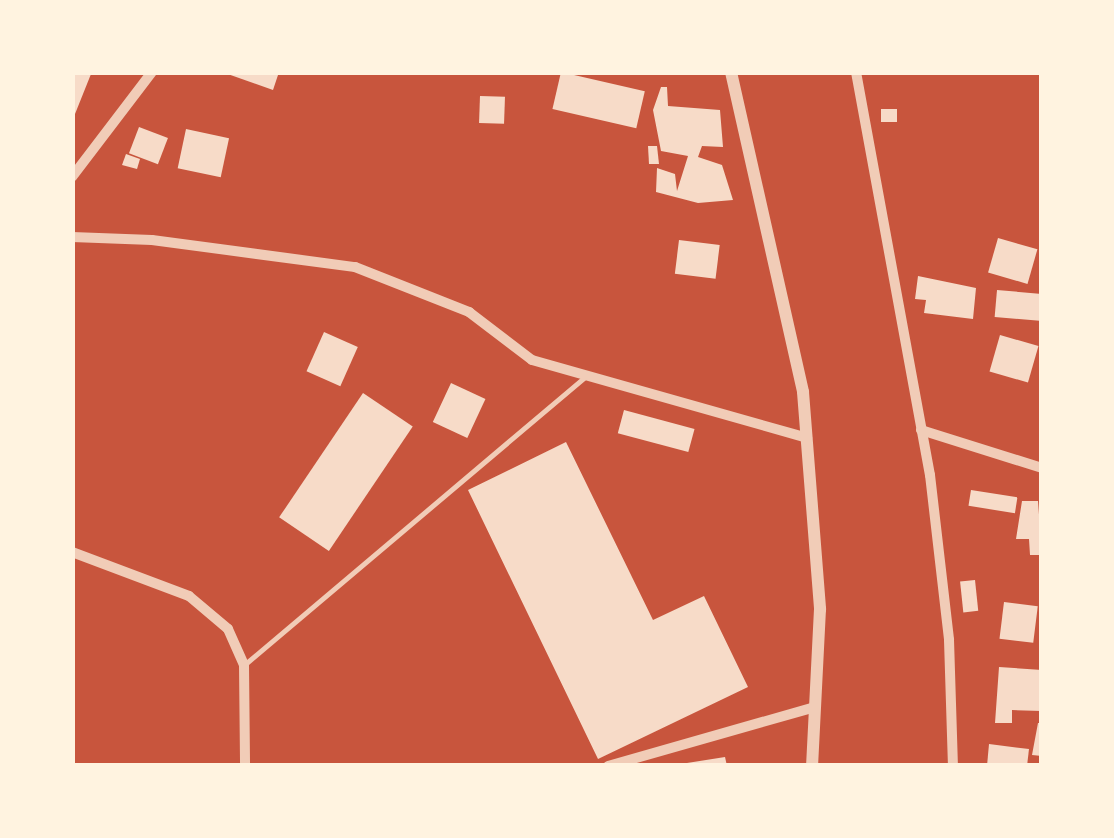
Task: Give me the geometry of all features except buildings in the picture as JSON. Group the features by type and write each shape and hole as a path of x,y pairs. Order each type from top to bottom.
{"street":[{"path":"72,177 152,72"},
{"path":"731,72 799,374 820,609 812,766"},
{"path":"856,72 921,430 949,640 954,766"},
{"path":"72,238 152,240 355,267 456,305 532,360 806,438"},
{"path":"921,430 1042,468"},
{"path":"72,552 212,610 244,665 244,766"},
{"path":"608,766 814,708"}],"lane":[{"path":"244,665 588,374"}]}
